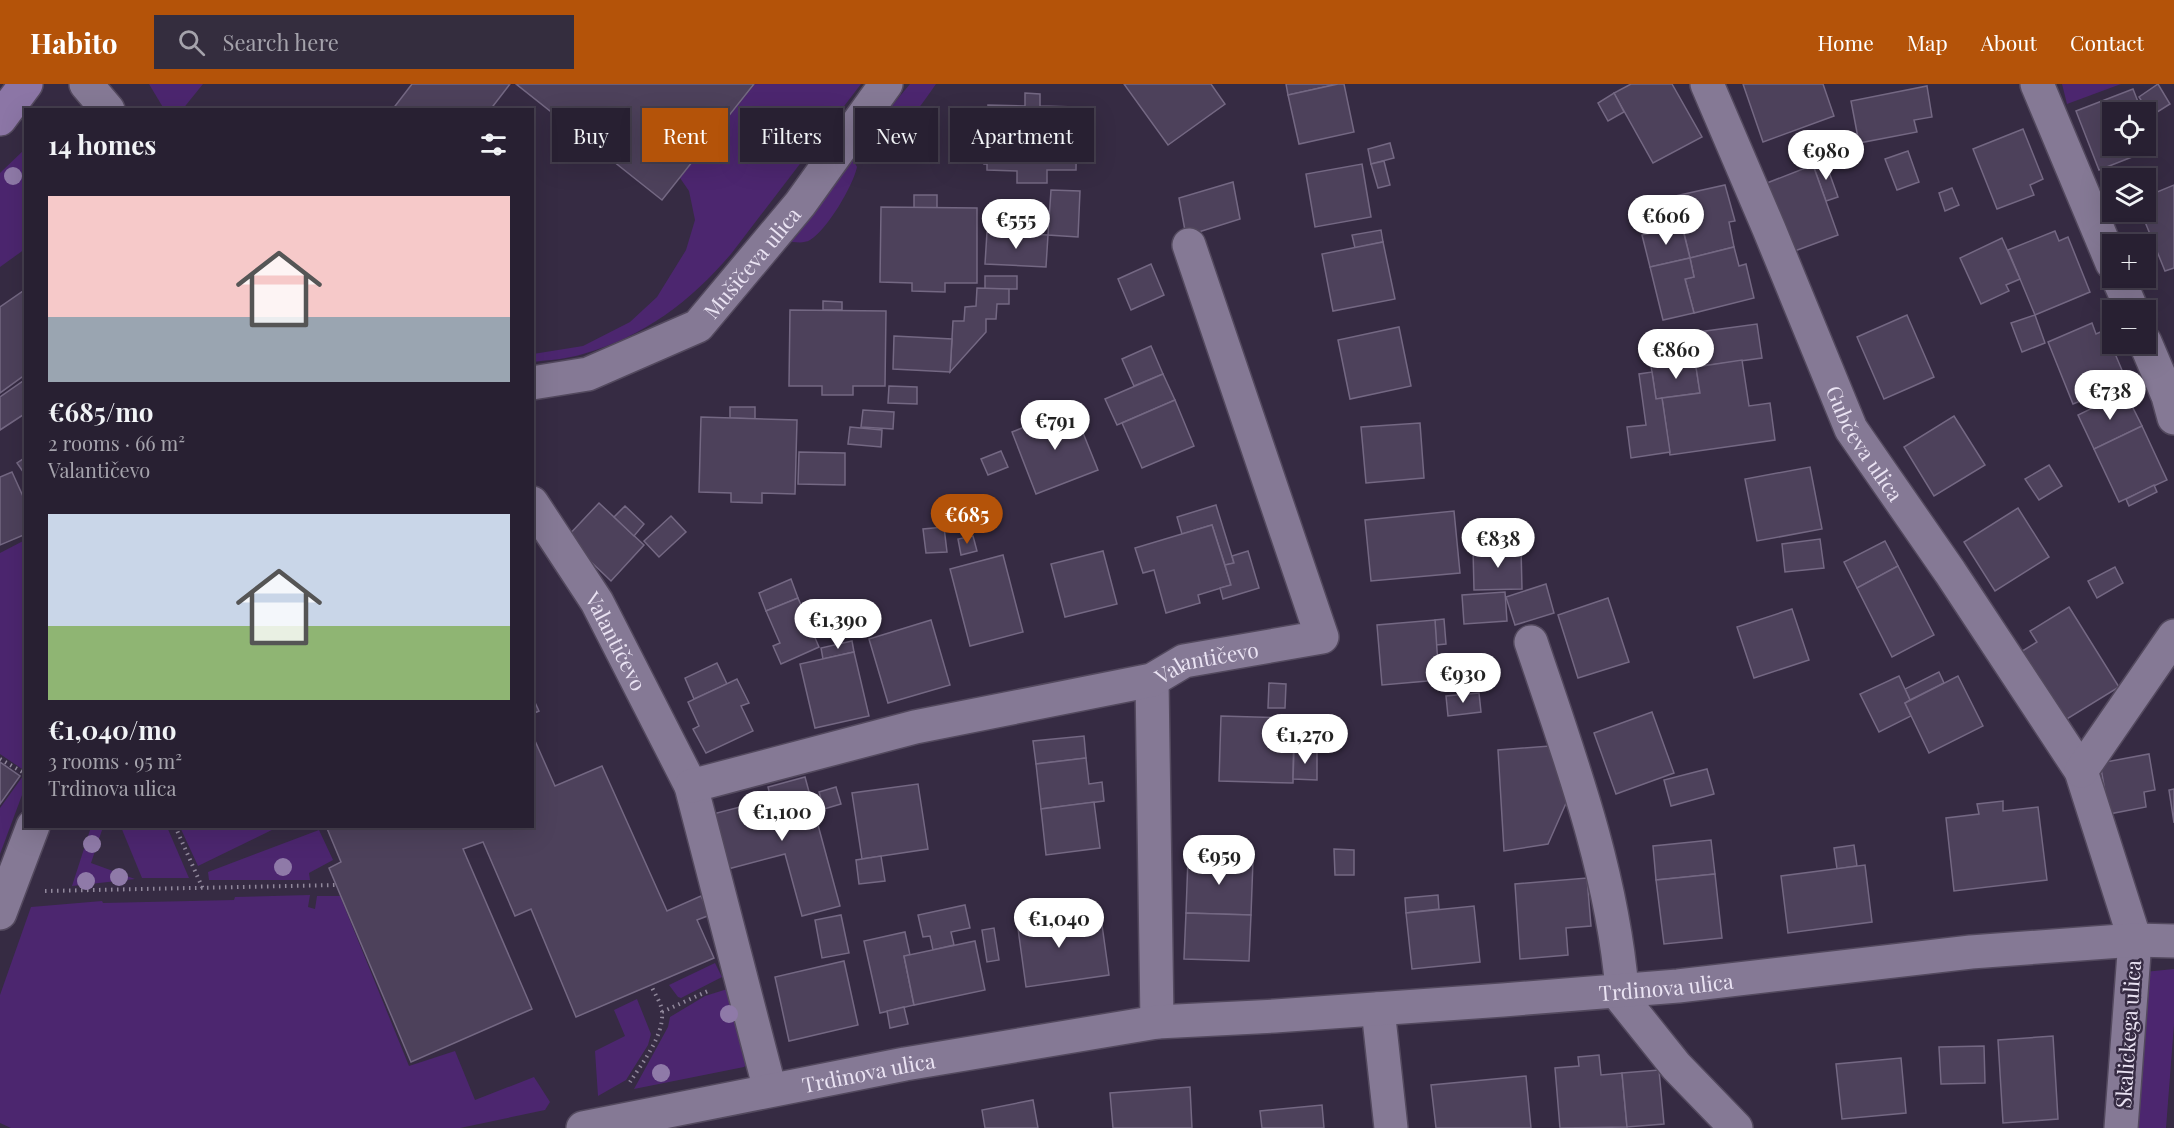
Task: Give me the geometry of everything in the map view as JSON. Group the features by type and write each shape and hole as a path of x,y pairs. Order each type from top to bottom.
{"main road":[{"path":"0,119 26,84"}],"street":[{"path":"86,84 106,108"},
{"name":"Mušičeva ulica","path":"534,383 588,374 698,326 800,204 886,84"},
{"name":"Gubčeva ulica","path":"1707,84 1770,229 1851,429 1950,572 2081,771 2135,940"},
{"path":"2037,84 2102,239"},
{"name":"Valantičevo","path":"691,786 915,727 1152,680 1184,661 1322,637 1189,245"},
{"path":"2150,354 2168,396 2174,418"},
{"name":"Valantičevo","path":"534,506 597,602 691,786 770,1090"},
{"path":"2081,771 2174,636"},
{"path":"1531,642 1594,837 1610,906 1619,991 1676,1066 1736,1128"},
{"path":"1152,680 1156,1022"},
{"path":"0,914 32,828"},
{"name":"Trdinova ulica","path":"583,1128 905,1064 1156,1022 1378,1009 1619,991 1971,952 2135,940 2174,941"},
{"name":"Skalickega ulica","path":"2121,1128 2135,940"},
{"path":"1378,1009 1391,1128"}],"path":[{"path":"0,759 24,773"},
{"path":"176,828 202,889"},
{"path":"43,891 336,885"},
{"path":"662,1012 714,988 741,980"},
{"path":"626,1090 657,1039 662,1012 651,985"}],"shaded area":[{"path":"149,84 203,84 184,108 163,108"},
{"path":"755,84 861,84 843,108 740,108 740,162 801,162 731,254 683,302 627,338 583,354 534,362 534,354 583,346 630,322 657,297 686,250 695,220 689,191 680,178 693,162 728,162 728,118"},
{"path":"910,84 936,84 919,108 890,108"},
{"path":"2062,84 2121,84 2067,104"},
{"path":"24,150 24,250 0,267 0,173"},
{"path":"852,158 857,167 855,175 824,227 810,240 787,241"},
{"path":"24,541 24,770 0,754 0,553"},
{"path":"23,776 24,790 0,854 0,808"},
{"path":"91,828 103,828 91,863 135,879 72,886"},
{"path":"121,828 167,828 189,878 142,878"},
{"path":"180,828 276,828 198,866"},
{"path":"319,830 333,860 309,873 310,880 209,880 208,872"},
{"path":"310,895 308,907 315,909 317,896 340,896 409,1066 455,1051 475,1100 534,1077 550,1102 545,1110 460,1128 11,1128 0,1123 0,995 31,907 102,901 103,903 234,900 235,897"},
{"path":"715,963 722,977 681,998 669,985"},
{"path":"2174,969 2174,1024 2166,1128 2105,1128 2114,982 2144,972"},
{"path":"737,986 752,1059 744,1067 634,1089 668,1027 670,1017 705,996"},
{"path":"637,999 651,1034 648,1045 626,1080 598,1096 595,1051 625,1036 614,1010"}],"building":[{"path":"412,84 510,84 492,108 394,108"},
{"path":"516,84 754,84 728,117 728,108 642,108 642,162 692,162 662,200 614,162 630,162 630,108 552,108 552,113"},
{"path":"1124,84 1211,84 1225,104 1168,145"},
{"path":"1286,84 1338,84 1288,95"},
{"path":"1344,84 1354,132 1299,144 1288,95"},
{"path":"1631,84 1672,84 1702,137 1653,163 1614,93"},
{"path":"1743,84 1823,84 1834,116 1763,142"},
{"path":"2158,84 2170,104 2156,113 2156,102 2142,102 2139,97"},
{"path":"1927,86 1932,117 1914,120 1917,132 1859,143 1851,101"},
{"path":"2133,89 2138,102 2102,102 2102,156 2135,156 2099,170 2076,111"},
{"path":"1025,93 1040,94 1040,106 1077,108 988,108 988,105 1025,106"},
{"path":"1614,93 1624,112 1608,121 1598,103"},
{"path":"2023,129 2043,179 2030,185 2034,195 1997,209 1973,149"},
{"path":"1390,143 1394,158 1371,164 1368,149"},
{"path":"1908,151 1919,182 1897,190 1885,159"},
{"path":"1384,161 1390,185 1378,188 1371,164"},
{"path":"1825,161 1838,197 1826,201 1813,165"},
{"path":"984,162 1076,162 1076,170 1047,170 1047,183 1017,183 1017,171 987,170 987,164"},
{"path":"1362,164 1371,217 1315,227 1306,174"},
{"path":"1813,165 1838,235 1792,252 1767,183"},
{"path":"1233,182 1240,219 1186,236 1179,198"},
{"path":"1725,185 1735,221 1729,222 1734,247 1690,258 1675,196"},
{"path":"2174,185 2174,268 2165,271 2156,249 2156,234 2150,234 2145,222 2156,222 2156,192"},
{"path":"1952,188 1959,205 1945,211 1939,193"},
{"path":"1051,190 1080,191 1078,237 1048,235"},
{"path":"914,195 937,195 937,208 914,208"},
{"path":"881,207 977,208 977,283 945,283 945,292 912,291 912,283 880,282"},
{"path":"1682,226 1690,258 1650,267 1642,235"},
{"path":"1381,230 1383,242 1355,248 1352,235"},
{"path":"2055,231 2059,241 2068,237 2090,292 2035,315 2008,250"},
{"path":"987,232 1048,235 1046,267 985,264"},
{"path":"2002,238 2020,279 2006,285 2009,291 1981,304 1960,258"},
{"path":"1383,242 1395,299 1333,311 1322,254"},
{"path":"1734,247 1739,266 1746,264 1754,298 1694,313 1685,279 1694,277 1690,258"},
{"path":"1690,258 1694,277 1685,279 1694,313 1663,320 1650,267"},
{"path":"1151,264 1164,295 1131,310 1118,279"},
{"path":"985,276 1017,276 1017,289 985,289"},
{"path":"977,288 1009,289 1009,304 997,304 996,319 986,319 986,332 950,372 953,321 964,321 965,307 976,306"},
{"path":"24,290 24,375 0,393 0,307"},
{"path":"823,301 842,302 842,310 823,310"},
{"path":"790,310 886,311 885,386 853,386 853,395 822,395 822,386 789,386"},
{"path":"1907,315 1934,377 1884,399 1857,337"},
{"path":"2035,315 2045,343 2022,352 2011,323"},
{"path":"2092,323 2096,334 2102,331 2102,354 2115,354 2127,382 2073,404 2048,342"},
{"path":"1757,324 1762,358 1696,367 1691,333"},
{"path":"1399,327 1411,386 1350,399 1338,340"},
{"path":"894,336 952,339 950,372 893,369"},
{"path":"1151,346 1163,374 1134,386 1122,359"},
{"path":"1695,360 1700,393 1656,399 1651,366"},
{"path":"1742,360 1749,406 1770,403 1775,440 1670,455 1662,398 1700,393 1696,367"},
{"path":"1652,372 1656,399 1662,398 1670,452 1631,458 1627,427 1646,425 1639,374"},
{"path":"1163,374 1175,400 1117,425 1105,399"},
{"path":"24,380 24,414 0,430 0,397"},
{"path":"889,386 917,387 917,404 888,403"},
{"path":"2125,392 2142,426 2094,449 2078,415"},
{"path":"1175,400 1194,446 1142,468 1122,423"},
{"path":"730,407 755,407 755,419 730,418"},
{"path":"1073,408 1098,470 1036,494 1012,432"},
{"path":"863,410 894,412 893,429 861,427"},
{"path":"1954,416 1985,465 1934,496 1904,447"},
{"path":"701,417 797,420 795,494 762,493 762,503 731,502 731,493 699,492"},
{"path":"1420,423 1424,478 1366,483 1361,427"},
{"path":"2142,426 2167,480 2119,502 2094,449"},
{"path":"850,427 882,430 881,447 848,444"},
{"path":"1001,451 1008,467 988,475 981,459"},
{"path":"799,452 845,453 845,485 798,484"},
{"path":"24,458 24,473 17,463"},
{"path":"2049,465 2062,486 2039,500 2025,479"},
{"path":"1810,467 1822,529 1757,541 1745,479"},
{"path":"12,472 24,499 24,535 0,545 0,477"},
{"path":"2154,485 2157,492 2129,506 2126,499"},
{"path":"599,503 644,545 611,581 566,538"},
{"path":"1216,505 1234,563 1225,565 1212,525 1182,534 1177,517"},
{"path":"625,506 644,524 634,536 614,517"},
{"path":"2018,508 2049,557 1995,591 1964,542"},
{"path":"1454,511 1460,573 1371,581 1365,520"},
{"path":"671,516 686,532 659,557 644,541"},
{"path":"1212,525 1231,585 1198,595 1200,603 1166,613 1154,570 1143,573 1135,548"},
{"path":"944,527 947,552 926,553 923,529"},
{"path":"973,536 977,551 961,555 958,539"},
{"path":"1820,539 1824,568 1785,572 1782,544"},
{"path":"1885,541 1898,566 1857,588 1844,562"},
{"path":"1521,548 1522,589 1474,590 1473,549"},
{"path":"1103,551 1117,604 1065,617 1051,564"},
{"path":"1248,551 1259,588 1223,599 1220,588 1231,585 1225,565 1234,563 1232,556"},
{"path":"1003,555 1023,632 970,646 950,569"},
{"path":"1898,566 1934,635 1892,657 1857,588"},
{"path":"2115,567 2123,583 2097,598 2088,581"},
{"path":"791,579 798,598 766,611 759,593"},
{"path":"1546,584 1554,613 1515,625 1506,597"},
{"path":"1505,592 1507,621 1464,624 1462,595"},
{"path":"798,598 819,647 781,664 773,646 780,643 766,611"},
{"path":"1608,598 1629,662 1578,678 1558,615"},
{"path":"2069,607 2119,687 2062,722 2019,653 2037,642 2030,631"},
{"path":"1792,609 1809,660 1754,678 1737,627"},
{"path":"1444,619 1446,644 1436,645 1435,620"},
{"path":"931,620 950,685 888,703 869,639"},
{"path":"1435,620 1439,680 1382,685 1377,625"},
{"path":"852,641 854,652 823,659 821,648"},
{"path":"854,652 869,716 815,728 800,664"},
{"path":"717,663 727,684 694,699 685,678"},
{"path":"1939,672 1944,683 1910,700 1905,689"},
{"path":"1899,676 1910,700 1905,703 1911,716 1879,732 1860,694"},
{"path":"1958,676 1983,726 1929,753 1905,703"},
{"path":"737,679 749,703 741,706 753,731 706,753 693,729 699,726 688,702"},
{"path":"1269,683 1286,684 1285,708 1268,708"},
{"path":"1479,693 1481,712 1448,716 1446,696"},
{"path":"534,700 539,711 534,713"},
{"path":"1652,712 1674,773 1616,794 1594,733"},
{"path":"1221,716 1294,718 1293,783 1219,781"},
{"path":"1084,736 1086,758 1036,764 1033,741"},
{"path":"534,739 555,786 602,766 667,911 701,896 710,915 697,920 714,958 576,1017 531,909 515,916 483,842 463,849 532,1009 411,1062 329,868 341,862 327,828 534,828"},
{"path":"1550,746 1567,801 1548,844 1504,851 1498,750"},
{"path":"1294,750 1317,750 1317,780 1293,779"},
{"path":"2149,754 2155,790 2144,792 2146,807 2109,814 2100,763"},
{"path":"1086,758 1089,784 1102,782 1104,801 1041,809 1036,764"},
{"path":"0,762 20,776 0,804"},
{"path":"1707,769 1714,794 1671,806 1664,780"},
{"path":"805,777 840,906 802,916 785,854 728,869 713,814 771,799 768,787"},
{"path":"918,784 928,849 862,859 852,793"},
{"path":"836,787 841,804 824,809 819,792"},
{"path":"2174,789 2174,823 2169,790"},
{"path":"2003,801 2003,811 2038,807 2047,880 1954,891 1946,818 1979,814 1977,804"},
{"path":"1094,802 1100,848 1046,855 1041,809"},
{"path":"1711,840 1715,874 1656,880 1653,846"},
{"path":"1854,845 1857,866 1837,869 1834,848"},
{"path":"1334,849 1354,850 1354,875 1335,875"},
{"path":"881,856 885,881 859,884 856,860"},
{"path":"1188,858 1253,860 1251,915 1186,913"},
{"path":"1865,865 1872,922 1788,933 1781,876"},
{"path":"1715,874 1722,938 1664,944 1656,880"},
{"path":"1587,878 1591,926 1566,928 1568,955 1520,959 1515,884"},
{"path":"1438,895 1439,909 1406,913 1405,898"},
{"path":"965,905 970,928 951,932 954,945 933,950 930,936 923,937 918,915"},
{"path":"1474,906 1480,962 1412,969 1406,913"},
{"path":"1065,907 1068,930 1102,925 1109,975 1026,987 1016,914"},
{"path":"1186,913 1251,915 1249,961 1184,959"},
{"path":"841,915 849,953 822,958 815,920"},
{"path":"994,928 999,960 987,962 982,930"},
{"path":"905,932 910,955 904,956 914,1005 880,1013 864,941"},
{"path":"975,941 985,990 914,1005 904,956"},
{"path":"844,961 858,1025 789,1041 775,977"},
{"path":"904,1007 908,1024 890,1028 887,1011"},
{"path":"2053,1036 2058,1119 2003,1123 1998,1040"},
{"path":"1984,1046 1985,1083 1941,1084 1939,1047"},
{"path":"1599,1055 1601,1075 1622,1073 1627,1127 1560,1128 1555,1068 1579,1066 1578,1057"},
{"path":"1901,1058 1906,1113 1842,1119 1836,1064"},
{"path":"1659,1070 1664,1124 1627,1127 1622,1073"},
{"path":"1526,1076 1531,1128 1436,1128 1431,1085"},
{"path":"1190,1087 1192,1128 1113,1128 1110,1093"},
{"path":"1033,1100 1038,1128 985,1128 982,1110"},
{"path":"1322,1105 1324,1128 1262,1128 1260,1111"}]}
